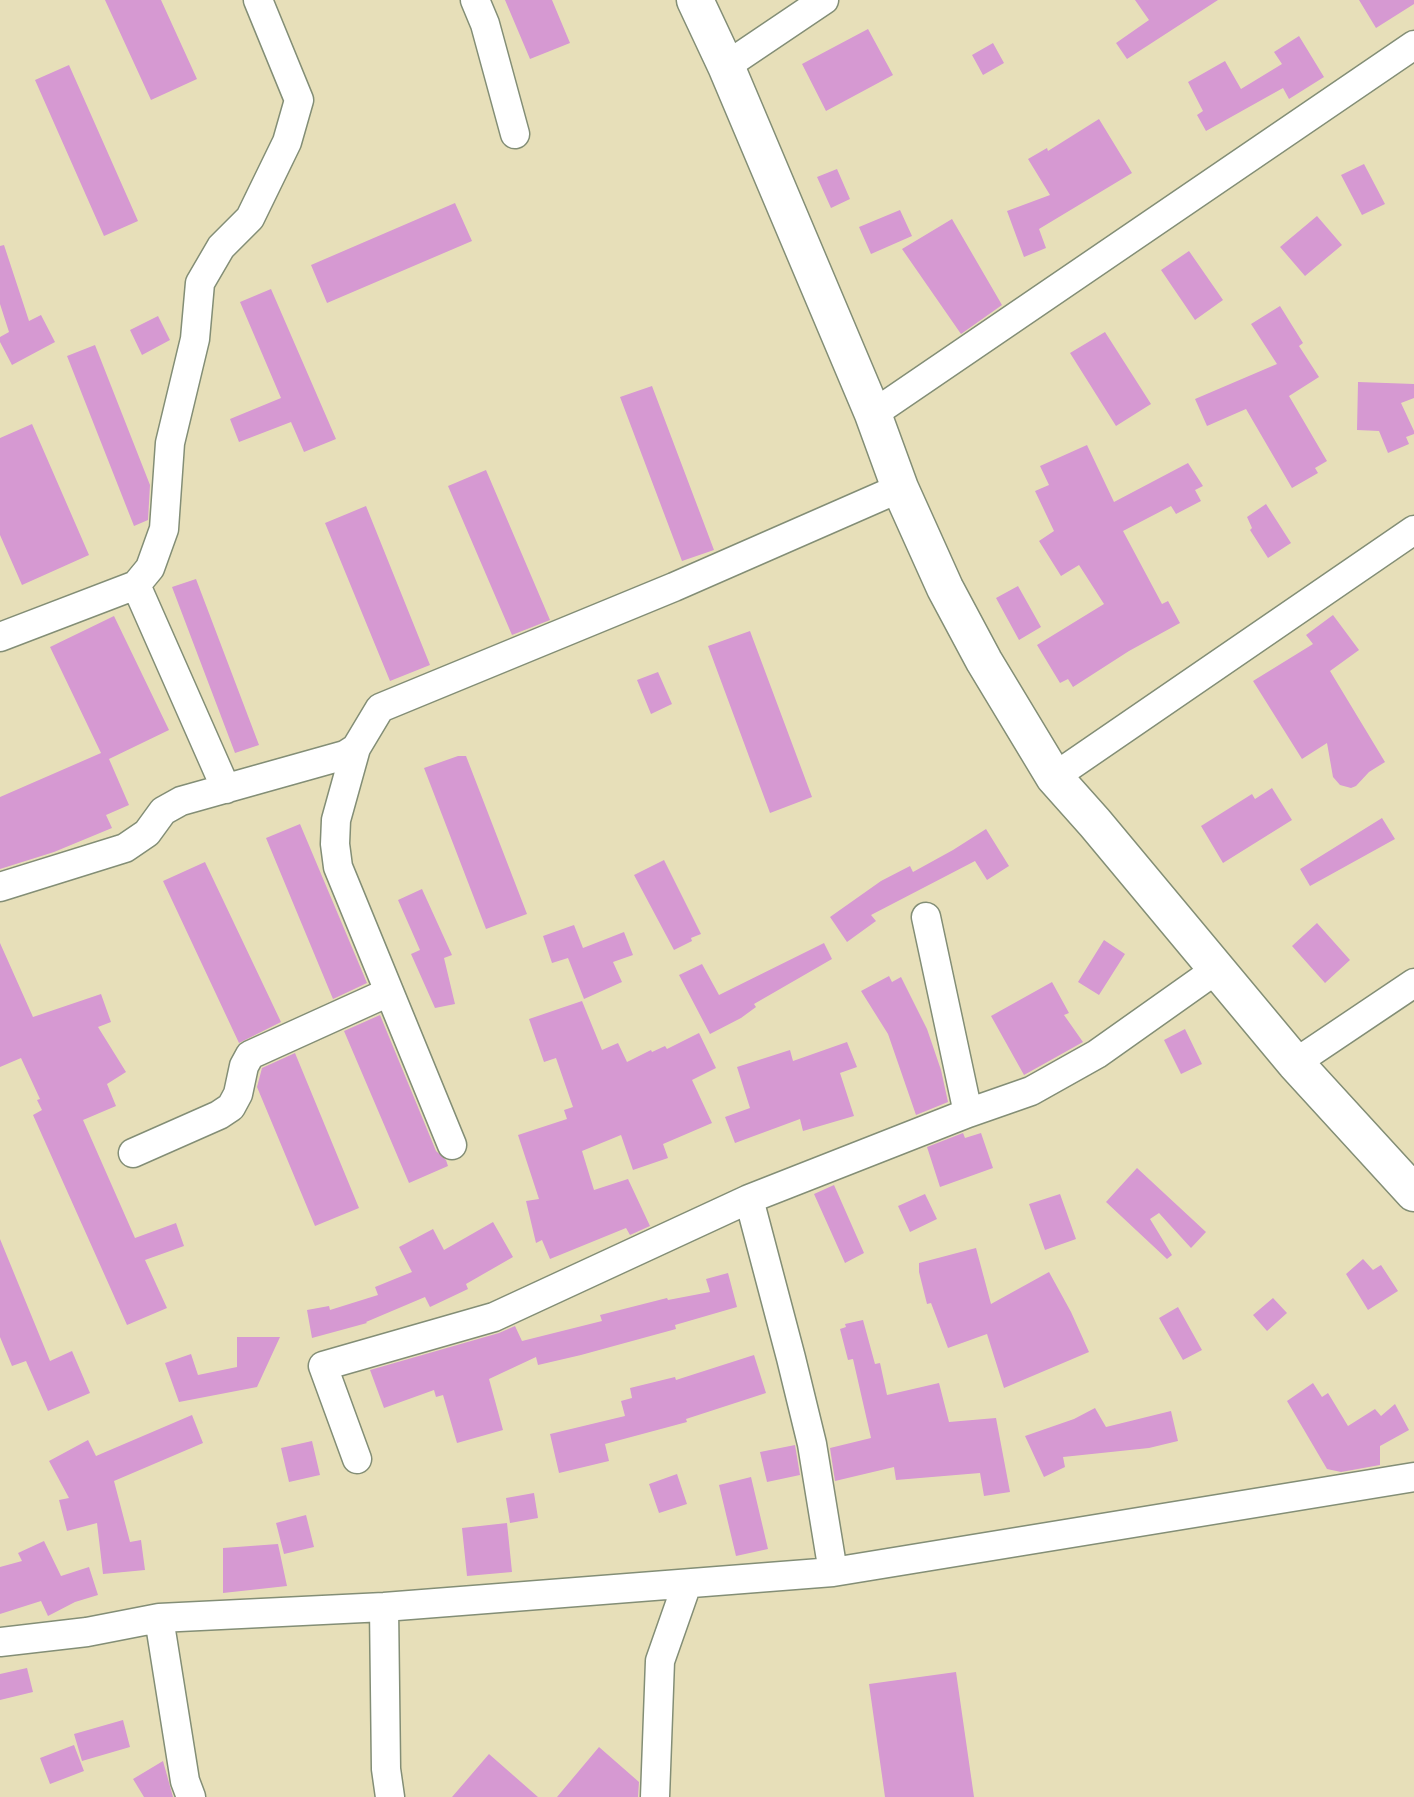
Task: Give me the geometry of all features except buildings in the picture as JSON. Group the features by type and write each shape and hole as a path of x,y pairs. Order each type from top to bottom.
{"street":[{"path":"0,637 136,585 150,568 164,529 170,443 195,339 200,283 221,247 250,218 287,142 299,100 258,0"},
{"path":"475,0 485,24 515,134"},
{"path":"695,0 726,66 873,414 900,488 945,588 984,661 1054,777 1295,1063 1414,1193"},
{"path":"726,66 824,0"},
{"path":"873,414 1414,45"},
{"path":"452,1145 338,867 336,820 356,748 380,708 674,587 900,488"},
{"path":"1054,777 1414,530"},
{"path":"136,585 226,789"},
{"path":"0,887 125,848 147,833 163,811 181,801 345,755 356,748"},
{"path":"926,917 968,1113"},
{"path":"357,1459 323,1366 494,1317 749,1199 1031,1091 1097,1054 1217,969"},
{"path":"1295,1063 1414,983"},
{"path":"133,1153 231,1107 250,1055 389,992"},
{"path":"749,1199 812,1444 833,1572"},
{"path":"0,1642 87,1632 159,1618 384,1607 833,1572 1414,1477"},
{"path":"655,1797 660,1661 687,1584"},
{"path":"384,1607 386,1769 390,1797"},
{"path":"159,1618 185,1781 191,1797"}]}
